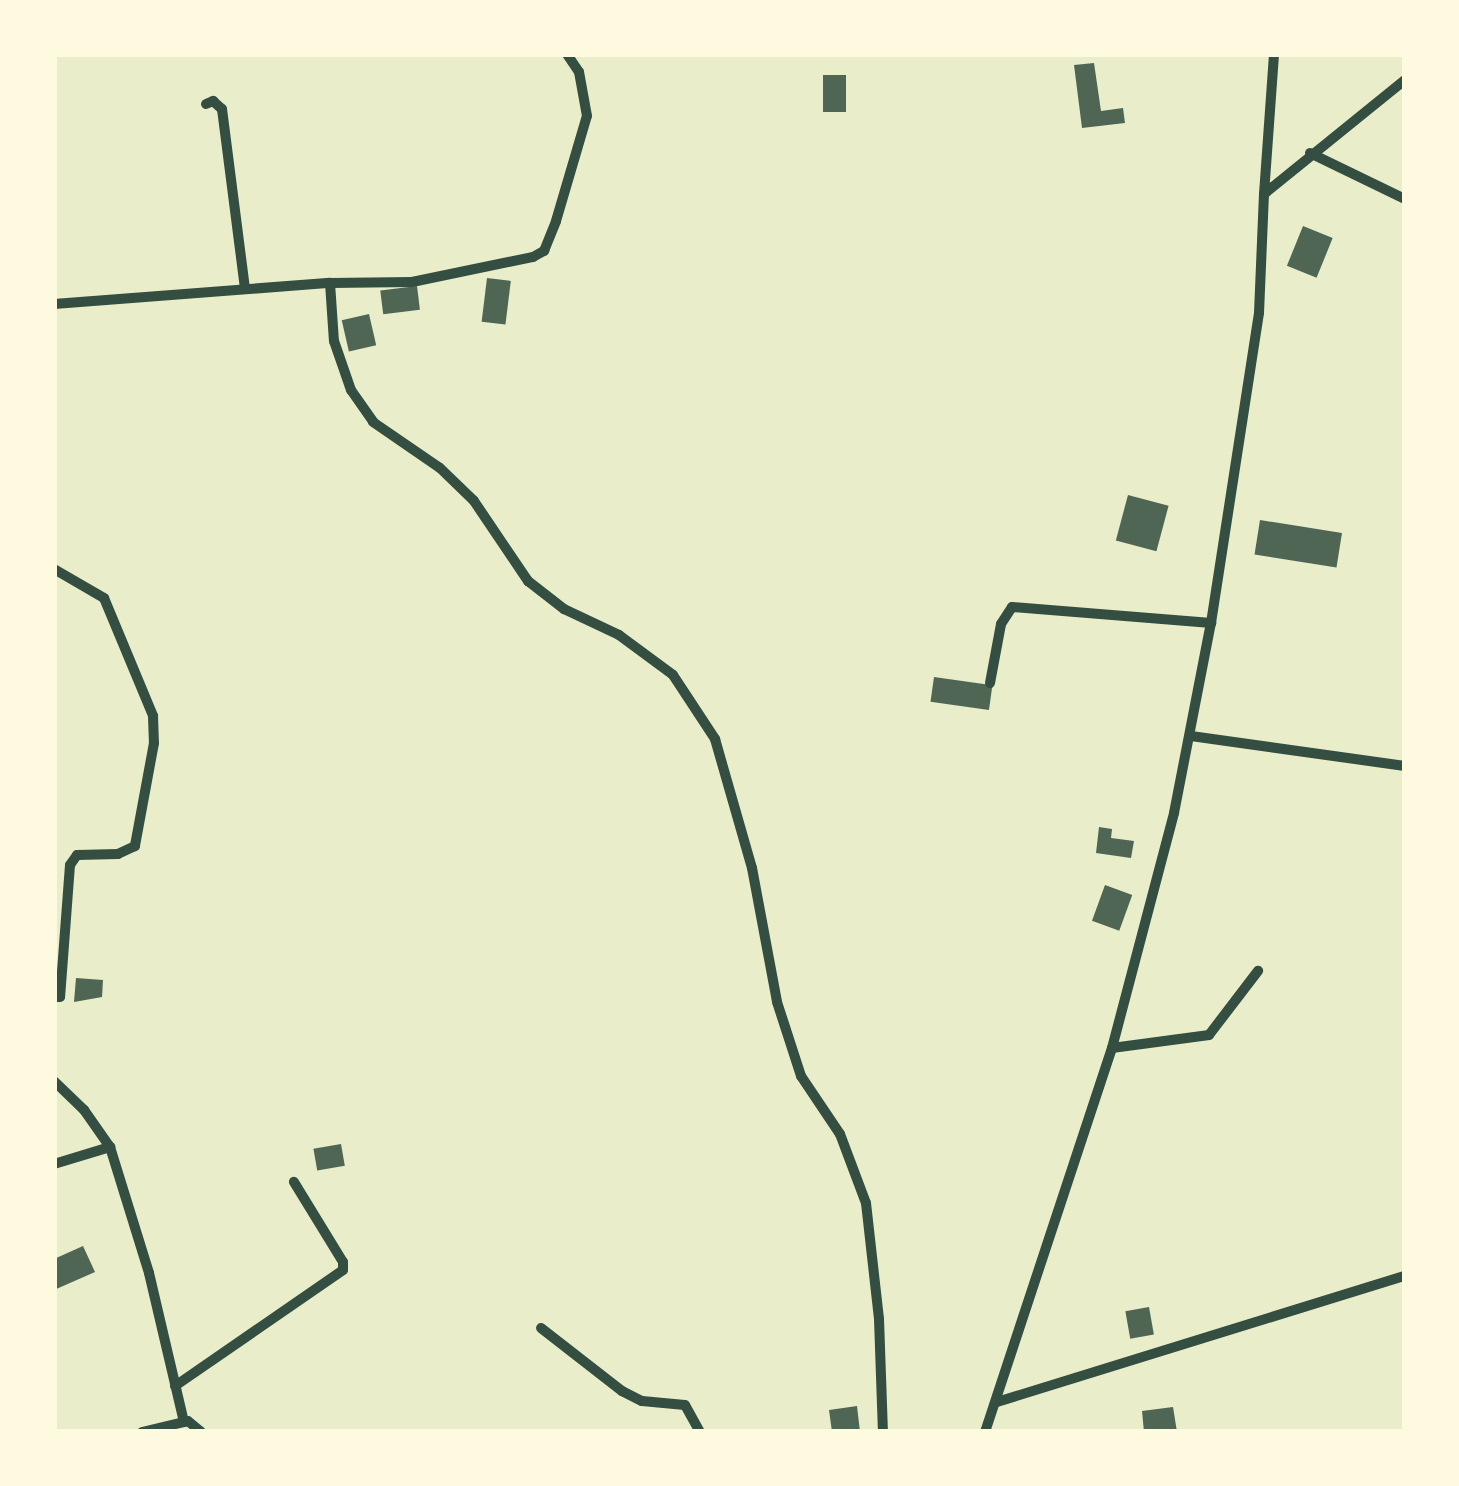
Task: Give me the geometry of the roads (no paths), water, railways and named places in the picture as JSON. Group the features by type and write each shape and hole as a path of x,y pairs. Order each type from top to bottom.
{"street":[{"path":"54,304 330,283 412,282 544,251 586,116 579,72 567,54"},
{"path":"985,1432 1112,1048 1191,736 1259,313 1274,54"},
{"path":"1264,194 1405,80"},
{"path":"206,104 213,101 222,109 244,289"},
{"path":"1310,153 1405,199"},
{"path":"330,283 334,340 352,390 373,422 440,468 474,501 528,581 564,609 620,635 673,675 716,739 752,868 777,1002 801,1076 840,1134 866,1202 879,1319 883,1432"},
{"path":"54,568 104,598 153,716 154,743 135,846 118,854 77,855 70,865 60,998 54,997"},
{"path":"989,682 1001,624 1012,607 1211,623"},
{"path":"1191,736 1405,766"},
{"path":"1112,1048 1209,1035 1258,971"},
{"path":"54,1081 84,1110 110,1148 149,1273 184,1422"},
{"path":"54,1164 110,1148"},
{"path":"175,1386 343,1270 343,1262 294,1182"},
{"path":"998,1402 1405,1276"},
{"path":"541,1328 622,1391 642,1401 686,1405 700,1432"},
{"path":"142,1432 184,1422 201,1432"}]}
